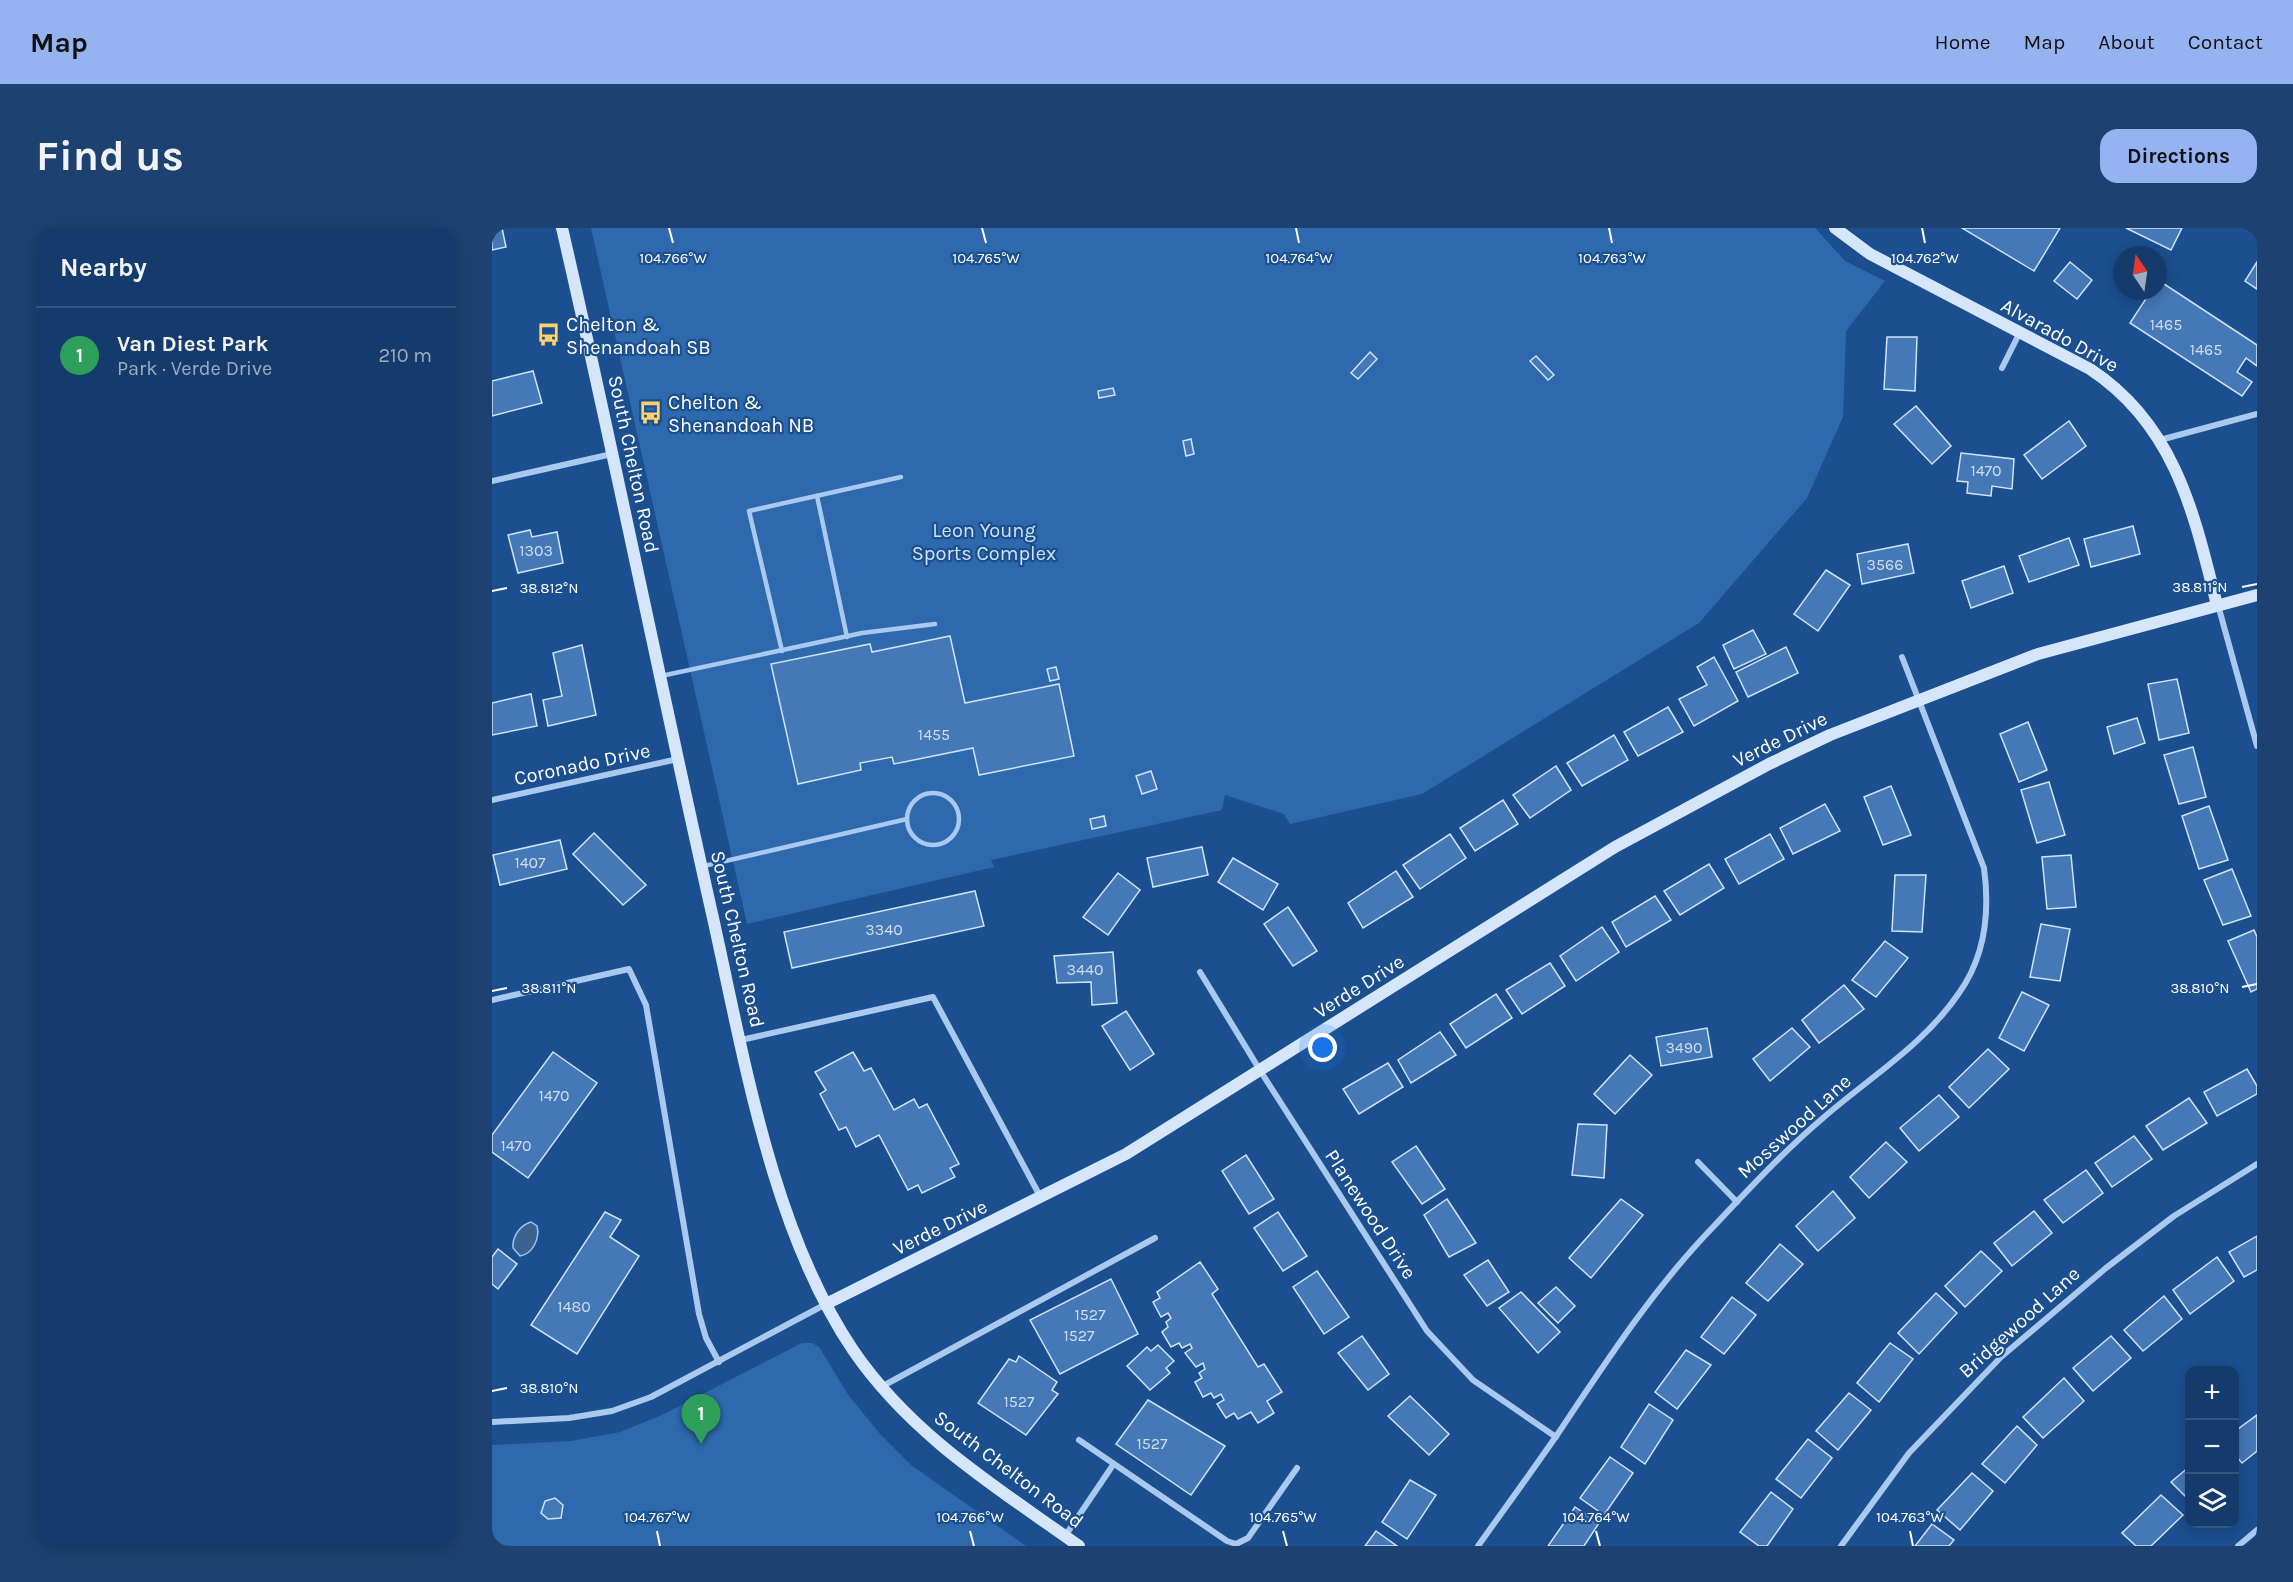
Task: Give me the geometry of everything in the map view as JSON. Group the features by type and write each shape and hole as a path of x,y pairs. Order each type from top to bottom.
{"street":[{"name":"South Chelton Road","path":"562,228 701,867 741,1040 778,1184 797,1239 826,1304 851,1347 881,1388 949,1454 1079,1546"},
{"name":"Alvarado Drive","path":"1835,228 1870,254 2109,382 2160,440 2173,462 2195,518 2257,746"},
{"path":"2002,368 2019,334"},
{"path":"2160,440 2257,414"},
{"path":"492,482 612,454"},
{"name":"Verde Drive","path":"492,1422 569,1418 612,1411 651,1397 826,1304 1042,1198 1126,1154 1261,1072 1615,847 1830,735 1920,698 2038,654 2257,595"},
{"name":"Mosswood Lane","path":"1478,1546 1556,1437 1642,1309 1737,1202 1823,1117 1926,1034 1960,992 1981,948 1987,924 1988,895 1984,868 1920,698 1902,657"},
{"name":"Coronado Drive","path":"492,800 679,759"},
{"path":"492,1000 629,969 646,1005 699,1314 706,1338 719,1362"},
{"name":"Planewood Drive","path":"1200,972 1261,1072 1427,1331 1473,1380 1556,1437"},
{"path":"741,1040 933,997 1042,1198"},
{"path":"1698,1162 1737,1202"},
{"name":"Bridgewood Lane","path":"1841,1546 1909,1453 2001,1357 2098,1275 2174,1216 2257,1164"},
{"path":"881,1388 1155,1238"},
{"path":"1079,1440 1227,1541 1236,1544 1248,1538 1297,1468"},
{"path":"1065,1536 1113,1465"},
{"path":"2238,1546 2257,1530"}],"lane":[{"path":"782,651 749,511 901,477"},
{"path":"817,496 847,637"},
{"path":"660,677 847,637 935,624"},
{"path":"933,793 947,797 954,804 958,816 955,832 949,839 934,845 926,844 915,838 907,819 915,800 933,793"},
{"path":"701,867 907,819"}],"green space":[{"name":"Leon Young Sports Complex","path":"591,228 1815,228 1845,261 1885,281 1846,331 1843,417 1807,498 1699,623 1422,794 1290,824 1284,814 1225,795 1222,810 991,860 994,867 747,924"},
{"path":"802,1343 812,1343 819,1347 849,1396 881,1435 911,1465 1026,1546 492,1546 492,1445 571,1441 620,1432 662,1415"}],"shaded area":[{"path":"531,1222 537,1226 536,1240 529,1252 520,1256 513,1248 515,1236 520,1229"}],"building":[{"path":"492,228 502,228 506,247 492,250"},
{"path":"1962,228 2060,228 2034,271"},
{"path":"2126,228 2182,228 2171,250 2167,246"},
{"path":"2070,262 2092,280 2077,299 2054,281"},
{"path":"2257,262 2257,289 2245,281"},
{"path":"2167,286 2257,345 2257,366 2246,358 2237,372 2252,382 2242,396 2130,323 2145,300 2167,300"},
{"path":"1887,337 1917,337 1915,391 1884,389"},
{"path":"1370,352 1377,359 1358,379 1351,373"},
{"path":"1536,356 1554,375 1548,380 1530,361"},
{"path":"533,371 542,403 492,416 492,381"},
{"path":"1113,388 1115,395 1099,398 1098,391"},
{"path":"1916,406 1951,446 1932,464 1894,424"},
{"path":"2069,421 2086,446 2042,479 2024,455"},
{"path":"1191,439 1194,454 1186,456 1183,441"},
{"path":"1961,453 2014,459 2012,489 1992,486 1991,496 1967,493 1968,482 1957,481"},
{"path":"2133,526 2140,554 2091,567 2084,539"},
{"path":"530,530 532,537 557,532 563,563 518,573 508,535"},
{"path":"2069,538 2079,565 2029,582 2019,556"},
{"path":"1908,544 1914,573 1862,584 1857,554"},
{"path":"2004,566 2013,593 1971,608 1962,581"},
{"path":"1826,570 1850,585 1818,631 1794,614"},
{"path":"1753,630 1766,654 1734,669 1723,645"},
{"path":"950,636 965,703 1059,684 1074,756 979,775 973,748 894,764 892,757 860,763 861,770 798,784 771,664 870,644 872,652"},
{"path":"582,645 596,715 548,726 543,700 562,696 553,653"},
{"path":"1786,647 1798,673 1748,697 1736,672"},
{"path":"1714,657 1738,701 1694,726 1679,699 1707,685 1697,667"},
{"path":"1056,667 1059,679 1050,681 1047,669"},
{"path":"2177,679 2189,733 2159,740 2148,684"},
{"path":"531,694 537,726 492,735 492,703"},
{"path":"1668,707 1683,732 1638,756 1624,732"},
{"path":"2137,718 2145,743 2114,754 2107,727"},
{"path":"2028,722 2047,770 2019,782 2000,734"},
{"path":"1614,735 1628,760 1582,786 1567,763"},
{"path":"2193,747 2206,797 2179,804 2164,755"},
{"path":"1556,766 1571,790 1530,818 1513,795"},
{"path":"1151,771 1157,789 1142,794 1136,776"},
{"path":"2049,782 2065,835 2037,843 2021,790"},
{"path":"1891,786 1911,835 1883,845 1864,797"},
{"path":"1503,800 1518,824 1475,851 1460,828"},
{"path":"1825,804 1840,831 1793,854 1780,828"},
{"path":"2209,806 2228,860 2199,869 2182,816"},
{"path":"1104,816 1106,826 1092,829 1090,819"},
{"path":"594,833 646,885 623,905 573,854"},
{"path":"1450,834 1466,858 1420,889 1403,865"},
{"path":"1770,834 1784,859 1739,884 1725,859"},
{"path":"560,840 567,869 500,885 493,855"},
{"path":"1202,847 1208,875 1153,887 1147,858"},
{"path":"2071,855 2076,907 2047,909 2042,857"},
{"path":"1233,858 1278,884 1263,910 1218,882"},
{"path":"1709,864 1724,888 1680,915 1664,891"},
{"path":"2232,869 2251,916 2223,925 2204,880"},
{"path":"1396,871 1413,897 1363,928 1348,903"},
{"path":"1118,873 1140,890 1108,935 1083,917"},
{"path":"1895,875 1926,875 1922,932 1892,931"},
{"path":"975,891 984,926 792,968 784,932"},
{"path":"1655,896 1671,920 1626,947 1612,922"},
{"path":"1288,907 1317,951 1293,966 1264,924"},
{"path":"2041,924 2070,929 2060,981 2030,977"},
{"path":"1602,927 1619,952 1576,981 1560,956"},
{"path":"2254,930 2257,937 2257,989 2251,992 2228,941"},
{"path":"1885,941 1908,958 1876,997 1852,980"},
{"path":"1113,952 1117,1003 1092,1005 1091,982 1057,983 1054,956"},
{"path":"1550,963 1565,986 1522,1014 1506,990"},
{"path":"1844,985 1864,1009 1819,1043 1802,1020"},
{"path":"2022,992 2049,1005 2024,1051 1999,1038"},
{"path":"1496,994 1512,1018 1466,1048 1450,1024"},
{"path":"1126,1011 1154,1054 1130,1070 1102,1026"},
{"path":"1707,1028 1712,1057 1661,1066 1656,1037"},
{"path":"1792,1028 1810,1047 1770,1081 1753,1059"},
{"path":"1440,1032 1456,1055 1411,1083 1398,1060"},
{"path":"1988,1049 2009,1069 1969,1108 1949,1087"},
{"path":"553,1052 597,1083 528,1178 492,1152 492,1135"},
{"path":"853,1052 864,1071 871,1068 894,1110 914,1099 919,1108 927,1104 959,1164 950,1168 955,1177 922,1193 918,1185 908,1190 879,1135 856,1147 846,1127 839,1130 820,1094 826,1090 815,1072"},
{"path":"1630,1055 1652,1075 1615,1114 1594,1094"},
{"path":"1388,1063 1403,1087 1359,1114 1343,1089"},
{"path":"2247,1069 2257,1086 2257,1094 2217,1116 2204,1092"},
{"path":"1939,1095 1959,1117 1919,1151 1900,1128"},
{"path":"2189,1098 2207,1123 2163,1150 2146,1126"},
{"path":"1578,1124 1607,1125 1604,1178 1572,1175"},
{"path":"2134,1136 2152,1159 2112,1187 2095,1163"},
{"path":"1886,1142 1907,1162 1869,1198 1850,1177"},
{"path":"1416,1146 1445,1189 1422,1204 1392,1162"},
{"path":"1246,1155 1274,1199 1249,1214 1222,1171"},
{"path":"2086,1170 2103,1193 2063,1223 2044,1200"},
{"path":"1833,1191 1855,1218 1818,1251 1796,1226"},
{"path":"1447,1199 1476,1243 1449,1257 1424,1215"},
{"path":"1621,1199 1643,1215 1591,1278 1569,1258"},
{"path":"2034,1211 2052,1233 2012,1266 1994,1243"},
{"path":"605,1212 621,1220 610,1237 639,1256 577,1354 531,1325"},
{"path":"1278,1212 1307,1256 1283,1271 1254,1228"},
{"path":"2257,1236 2257,1270 2244,1277 2229,1252"},
{"path":"1780,1244 1803,1264 1768,1301 1746,1283"},
{"path":"498,1249 517,1264 498,1289 492,1284 492,1257"},
{"path":"1981,1251 2002,1271 1965,1307 1945,1286"},
{"path":"2217,1257 2234,1281 2190,1314 2173,1290"},
{"path":"1488,1260 1509,1292 1487,1306 1464,1275"},
{"path":"1200,1262 1218,1289 1212,1294 1258,1367 1264,1364 1282,1392 1267,1401 1274,1413 1258,1423 1251,1412 1238,1419 1234,1413 1226,1418 1217,1404 1224,1400 1221,1394 1214,1398 1211,1393 1203,1397 1195,1382 1202,1378 1199,1373 1205,1369 1203,1363 1196,1367 1185,1353 1192,1348 1190,1344 1182,1348 1179,1343 1171,1347 1162,1332 1168,1327 1166,1322 1171,1318 1168,1313 1161,1317 1153,1302 1160,1298 1157,1292"},
{"path":"1317,1271 1349,1317 1324,1334 1293,1287"},
{"path":"1111,1279 1138,1334 1060,1374 1030,1320"},
{"path":"1556,1287 1575,1306 1558,1323 1538,1303"},
{"path":"1521,1292 1560,1332 1538,1353 1499,1308"},
{"path":"1936,1293 1957,1313 1919,1354 1898,1333"},
{"path":"2164,1296 2182,1319 2143,1351 2124,1330"},
{"path":"1732,1297 1756,1315 1724,1354 1701,1337"},
{"path":"1362,1336 1389,1374 1368,1390 1338,1353"},
{"path":"2111,1336 2131,1358 2093,1391 2073,1368"},
{"path":"1890,1343 1913,1359 1879,1402 1857,1383"},
{"path":"1158,1345 1174,1361 1166,1368 1170,1373 1150,1390 1127,1366 1147,1347 1151,1351"},
{"path":"1686,1350 1711,1365 1677,1409 1655,1392"},
{"path":"1019,1356 1057,1382 1052,1390 1058,1394 1026,1435 978,1403 1009,1359 1016,1362"},
{"path":"2064,1378 2084,1401 2043,1438 2023,1417"},
{"path":"1849,1393 1871,1410 1838,1450 1816,1431"},
{"path":"1410,1396 1449,1434 1429,1455 1388,1416"},
{"path":"1148,1400 1225,1446 1191,1495 1116,1444"},
{"path":"1649,1404 1673,1420 1645,1464 1621,1447"},
{"path":"2257,1415 2257,1451 2242,1463 2239,1460 2239,1428"},
{"path":"2017,1426 2037,1445 2005,1483 1982,1464"},
{"path":"1808,1439 1832,1458 1801,1498 1776,1479"},
{"path":"1610,1457 1633,1473 1604,1515 1580,1498"},
{"path":"2185,1470 2185,1496 2171,1482"},
{"path":"1972,1473 1993,1491 1960,1530 1937,1510"},
{"path":"1410,1480 1436,1495 1407,1539 1382,1522"},
{"path":"1771,1492 1793,1509 1767,1546 1759,1546 1740,1532"},
{"path":"2161,1495 2183,1515 2151,1546 2136,1546 2122,1533"},
{"path":"555,1498 563,1505 561,1518 548,1519 541,1513 545,1501"},
{"path":"1575,1507 1599,1523 1584,1546 1548,1546"},
{"path":"1932,1524 1954,1540 1949,1546 1915,1546"},
{"path":"1376,1531 1397,1546 1365,1546"}],"place":[{"name":"Chelton & Shenandoah SB","path":"548,335"},
{"name":"Chelton & Shenandoah NB","path":"650,413"},
{"name":"Van Diest Park","path":"701,1444"}]}
